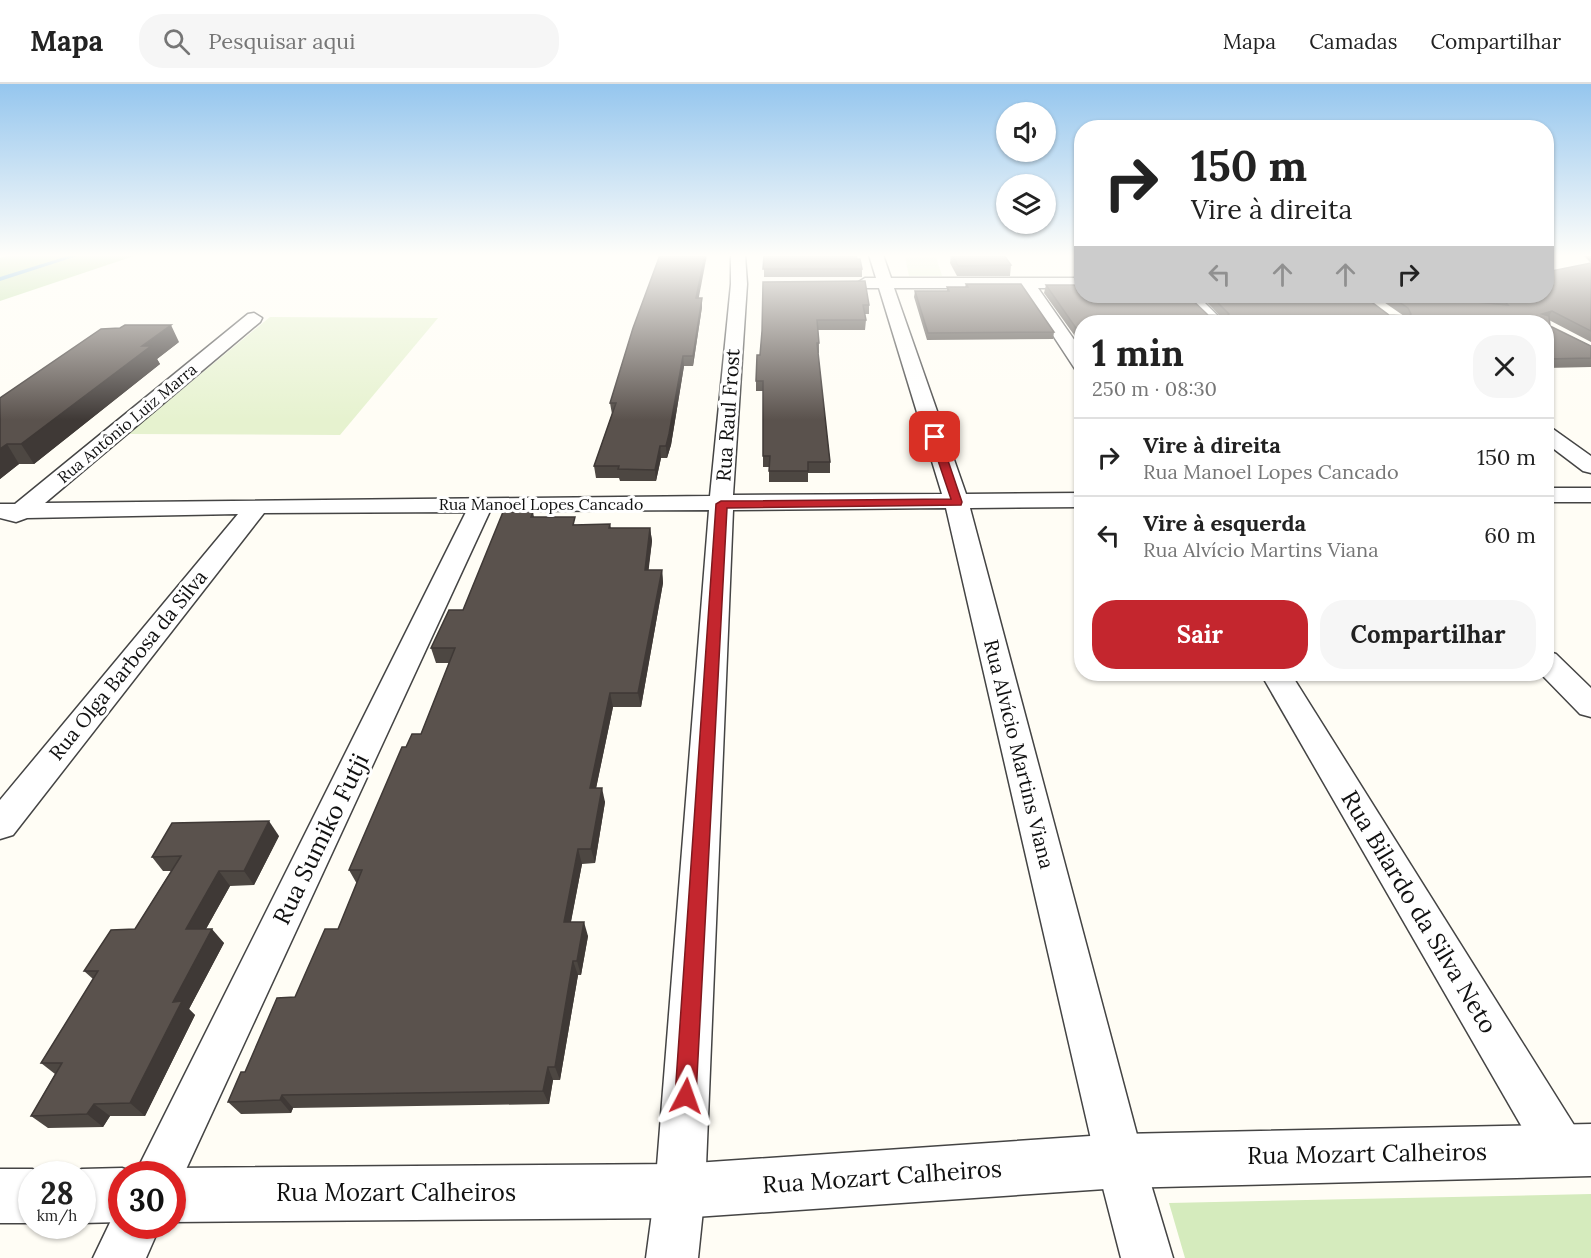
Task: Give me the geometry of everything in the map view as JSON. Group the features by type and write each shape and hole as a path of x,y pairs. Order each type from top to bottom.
{"street":[{"name":"Rua Raul Frost","path":"672,1258 680,1191 721,504 739,310"},
{"name":"Rua Alvício Martins Viana","path":"893,310 957,502 1120,1161 1147,1258"},
{"path":"1045,310 1074,353"},
{"name":"Rua Antônio Luiz Marra","path":"0,528 11,510 254,318"},
{"path":"1554,439 1591,466"},
{"path":"1554,495 1591,495"},
{"name":"Rua Manoel Lopes Cancado","path":"11,510 1074,500"},
{"name":"Rua Sumiko Futji","path":"165,1161 482,504"},
{"name":"Rua Olga Barbosa da Silva","path":"0,825 257,506"},
{"path":"1554,669 1591,706"},
{"name":"Rua Bilardo da Silva Neto","path":"1280,681 1577,1150"},
{"name":"Rua Mozart Calheiros","path":"186,1195 680,1191 1120,1161 1577,1150"},
{"path":"0,1197 18,1196"},
{"path":"119,1258 128,1239"}],"green space":[{"path":"270,317 438,318 340,435 128,434"},
{"path":"1591,1194 1591,1258 1185,1258 1169,1203"}],"building":[{"path":"640,310 700,310 693,356 683,356 669,434 666,446 660,446 655,470 594,466 616,403 610,403"},
{"path":"762,310 864,310 866,320 817,320 819,343 817,343 830,462 808,462 808,471 769,471 770,456 763,456 763,381 756,381 757,355 760,355"},
{"path":"921,310 1039,310 1054,332 928,333"},
{"path":"1063,310 1203,310 1208,315 1074,315 1074,325"},
{"path":"1225,310 1382,310 1389,315 1228,315"},
{"path":"1409,310 1591,310 1591,331 1552,311 1542,314 1546,315 1411,314"},
{"path":"125,325 171,325 142,346 151,346 21,444 7,444 0,449 0,398 101,329 120,328"},
{"path":"1554,328 1591,346 1591,358 1554,359"},
{"path":"503,512 533,512 531,517 575,517 573,525 610,524 609,528 650,528 645,570 662,570 638,693 610,693 590,788 602,788 591,849 578,849 564,922 584,922 577,961 573,961 555,1067 548,1067 543,1091 282,1095 280,1100 228,1102 241,1072 245,1072 277,998 295,997 325,929 338,929 362,870 349,870 402,747 406,747 412,734 421,734 455,648 431,648 449,610 463,610"},
{"path":"269,821 244,871 219,871 186,929 212,929 173,1002 182,1001 130,1103 94,1104 87,1114 31,1116 62,1063 41,1063 98,971 84,971 111,930 135,929 181,856 152,857 172,823"}],"route":[{"path":"686,1096 721,504 957,502 935,437"}]}
